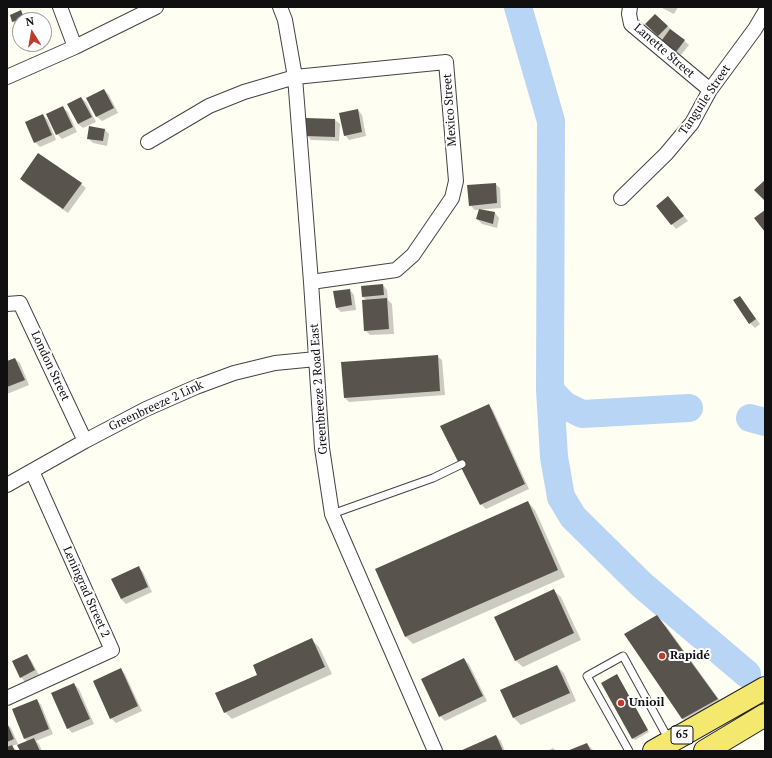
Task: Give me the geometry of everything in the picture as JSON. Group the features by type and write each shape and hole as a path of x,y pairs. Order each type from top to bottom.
{"main road":[{"name":"65","path":"662,747 765,688"},
{"name":"65","path":"705,751 758,719"}],"street":[{"path":"60,7 75,47"},
{"path":"7,77 75,47 156,7"},
{"name":"Greenbreeze 2 Road East","path":"280,7 285,20 295,77 322,448 332,514 436,751"},
{"name":"Lanette Street","path":"630,7 629,14 631,24 710,90"},
{"name":"Tanguile Street","path":"621,198 666,154 692,123 710,90 754,30 765,12"},
{"name":"Mexico Street","path":"148,142 209,106 244,92 295,77 446,62 456,181 452,198 413,255 396,270 311,282"},
{"name":"London Street","path":"7,304 20,303 84,441"},
{"name":"Greenbreeze 2 Link","path":"7,484 84,441 146,409 189,390 228,375 275,363 316,359"},
{"name":"Leningrad Street 2","path":"7,698 112,650 32,471"}],"lane":[{"path":"332,514 432,478 462,464"},
{"path":"629,751 587,676 623,656 662,747"}],"building":[{"path":"655,14 668,26 658,36 645,24"},
{"path":"670,29 685,40 676,52 662,40"},
{"path":"104,89 114,108 96,117 86,98"},
{"path":"81,97 92,117 78,124 67,104"},
{"path":"63,106 73,127 56,135 46,114"},
{"path":"358,109 362,132 344,136 339,113"},
{"path":"43,114 52,135 34,143 25,122"},
{"path":"306,118 335,119 335,137 306,136"},
{"path":"89,126 105,129 103,141 87,139"},
{"path":"38,153 82,183 63,209 20,179"},
{"path":"765,180 765,201 754,190"},
{"path":"496,183 497,203 469,206 467,185"},
{"path":"668,196 684,216 671,225 656,206"},
{"path":"479,209 495,212 493,224 476,219"},
{"path":"765,210 765,232 754,218"},
{"path":"383,284 384,295 362,297 361,286"},
{"path":"350,289 352,305 336,308 333,291"},
{"path":"740,296 756,319 749,324 733,300"},
{"path":"387,298 389,329 364,331 362,300"},
{"path":"438,355 440,391 344,398 341,362"},
{"path":"15,358 25,380 7,387 7,361"},
{"path":"489,404 525,484 480,505 440,426"},
{"path":"528,501 558,570 405,637 375,569"},
{"path":"139,566 148,587 121,599 111,579"},
{"path":"554,589 574,633 515,661 494,617"},
{"name":"Rapidé","path":"657,615 718,699 682,719 624,634"},
{"path":"312,638 325,667 224,713 215,693 257,675 253,665"},
{"path":"27,654 35,670 20,678 12,661"},
{"path":"464,658 483,696 439,717 421,679"},
{"path":"557,665 570,693 513,718 500,690"},
{"path":"121,668 138,706 110,719 93,681"},
{"path":"617,674 648,730 632,739 601,683"},
{"path":"74,683 90,719 67,729 51,693"},
{"path":"37,699 49,729 24,739 12,709"},
{"path":"7,723 14,739 7,742"},
{"path":"496,735 503,751 460,751"},
{"path":"34,738 40,751 20,751 17,745"},
{"path":"587,743 591,751 567,751"},
{"path":"12,745 15,751 7,751 7,747"}],"waterway":[{"path":"518,7 551,121 550,390 554,457 561,497 573,517 642,585 747,674"},
{"path":"550,390 564,405 582,414 689,408"},
{"path":"750,418 765,422"}],"place":[{"name":"Rapidé","path":"662,656"},
{"name":"Unioil","path":"621,703"}]}
